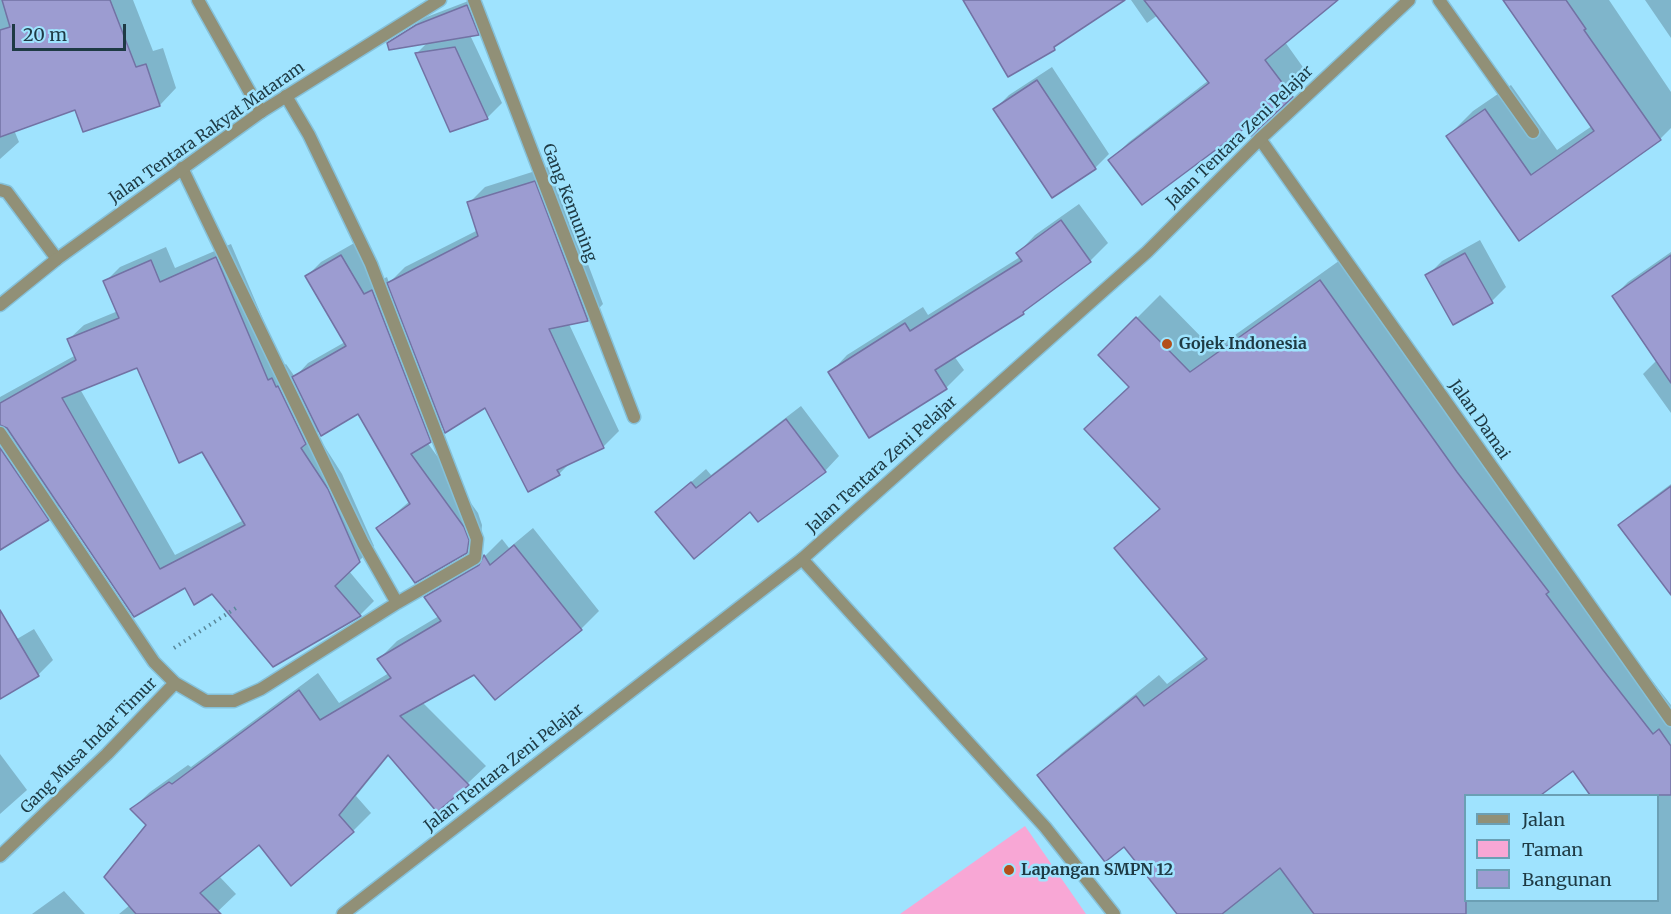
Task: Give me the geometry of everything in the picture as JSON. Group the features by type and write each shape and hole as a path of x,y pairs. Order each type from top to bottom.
{"street":[{"path":"198,0 261,112"},
{"name":"Jalan Tentara Rakyat Mataram","path":"0,304 57,259 261,112 440,0"},
{"name":"Gang Kemuning","path":"474,0 634,417"},
{"name":"Jalan Tentara Zeni Pelajar","path":"343,914 802,559 1147,252 1260,139 1408,0"},
{"path":"1438,0 1533,132"},
{"path":"0,433 154,662 175,683 206,701 234,701 261,689 397,603 475,558 477,538 371,264 309,135 286,96"},
{"name":"Jalan Damai","path":"1260,139 1671,720"},
{"path":"182,168 363,543 397,603"},
{"path":"0,190 7,192 57,259"},
{"path":"802,559 1045,827 1114,914"},
{"name":"Gang Musa Indar Timur","path":"0,856 106,754 175,683"}],"path":[{"path":"154,662 236,608"}],"green space":[{"name":"Lapangan SMPN 12","path":"1025,826 1086,914 900,914"}],"building":[{"path":"2,0 110,0 136,67 146,64 160,106 83,132 75,110 0,137 0,30 10,27"},
{"path":"963,0 1125,0 1054,47 1055,50 1008,77"},
{"path":"1144,0 1338,0 1265,60 1293,97 1251,136 1245,128 1142,205 1108,160 1209,83"},
{"path":"1503,0 1566,0 1586,29 1584,30 1661,140 1519,241 1446,136 1485,109 1531,175 1594,131"},
{"path":"467,5 479,35 389,50 387,43 416,25"},
{"path":"455,47 488,119 450,132 415,53"},
{"path":"1037,80 1096,169 1052,198 993,109"},
{"path":"535,181 588,321 549,329 604,448 557,470 560,475 528,492 485,408 445,433 387,283 478,236 467,202"},
{"path":"1061,220 1091,262 1023,312 1024,314 935,370 947,389 869,438 828,372 905,323 910,331 1022,261 1016,253"},
{"path":"1465,253 1493,303 1453,325 1425,275"},
{"path":"341,255 364,294 372,290 431,442 411,454 464,527 469,540 467,553 415,583 376,528 410,504 358,414 321,436 292,377 346,346 305,276"},
{"path":"1671,255 1671,383 1612,296"},
{"path":"216,257 268,380 272,378 276,387 278,386 306,444 301,448 328,489 360,562 335,586 361,616 273,667 212,594 194,605 185,588 134,617 7,428 0,425 0,403 76,360 67,339 119,318 103,281 151,260 160,282","holes":["137,368 179,463 202,452 245,525 160,569 62,398"]},
{"path":"1320,280 1457,472 1549,592 1546,594 1603,670 1653,734 1659,729 1671,746 1671,795 1589,794 1573,771 1542,794 1464,794 1466,914 1314,914 1280,868 1222,914 1177,914 1124,847 1105,862 1037,775 1136,696 1144,706 1207,659 1114,548 1160,509 1084,429 1129,387 1098,355 1136,317 1190,372"},
{"path":"786,419 826,472 758,522 750,512 694,559 655,512 691,482 696,488"},
{"path":"0,448 49,520 0,550"},
{"path":"1671,486 1671,595 1618,525"},
{"path":"514,545 582,630 495,700 474,675 400,716 469,785 437,812 388,755 339,815 354,832 291,886 259,845 200,893 221,914 136,914 104,877 146,825 130,809 169,782 172,784 299,690 320,720 391,678 377,659 441,621 424,597 479,565 484,555 490,565"},
{"path":"0,610 39,676 0,699"}],"place":[{"name":"Gojek Indonesia","path":"1167,344"},
{"name":"Lapangan SMPN 12","path":"1009,870"}]}
